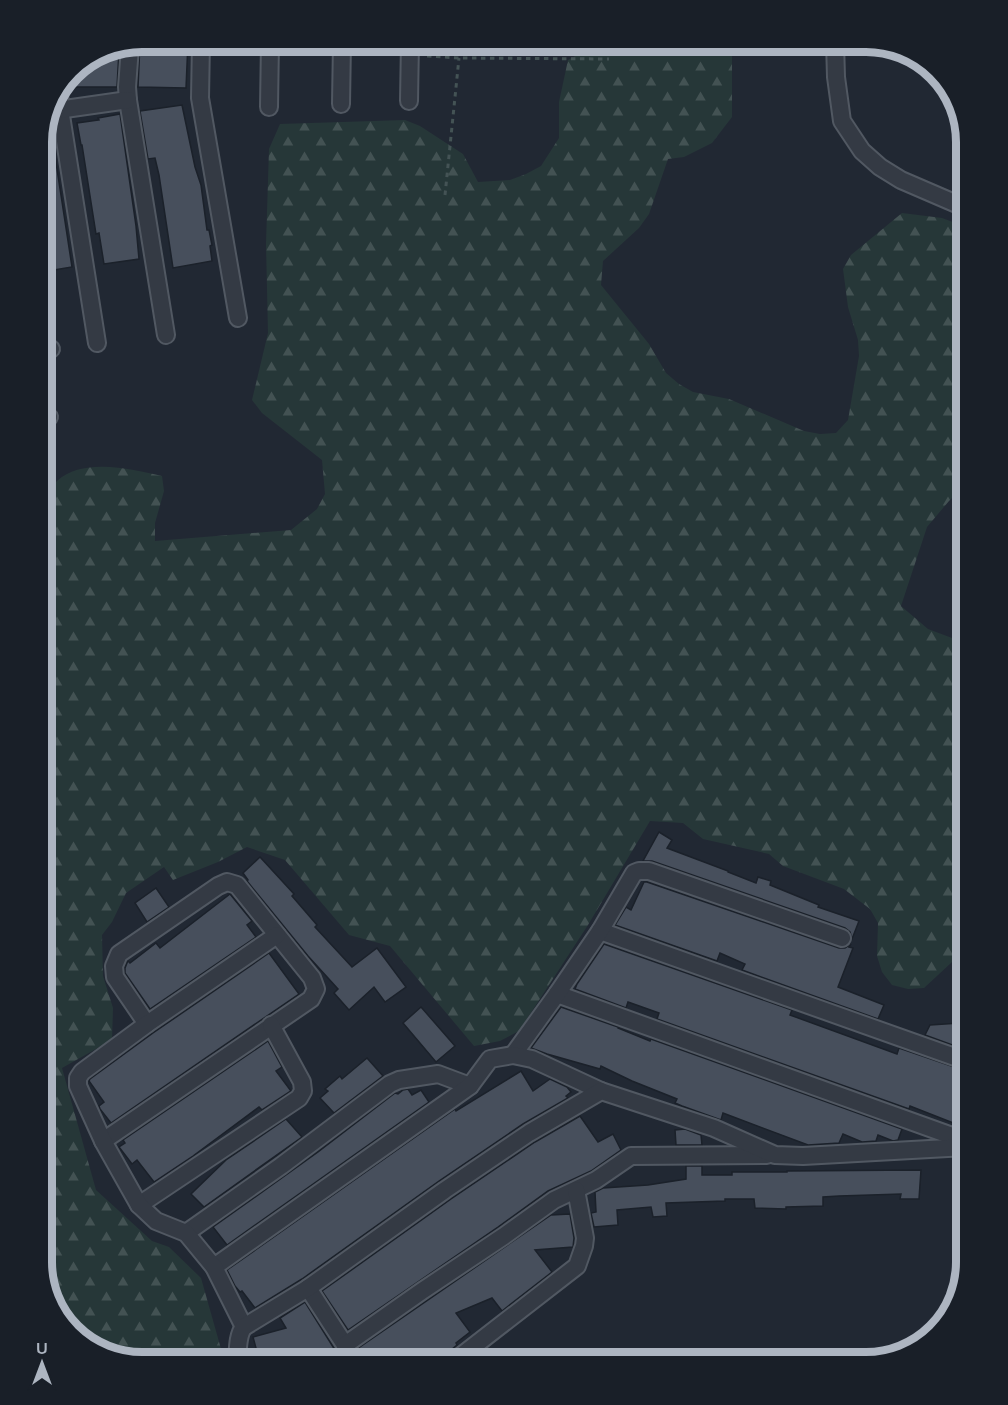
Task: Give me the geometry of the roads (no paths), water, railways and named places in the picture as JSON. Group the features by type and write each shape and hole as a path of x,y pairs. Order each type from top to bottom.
{"street":[{"path":"201,52 200,98 238,318"},
{"path":"269,107 270,52"},
{"path":"341,104 342,52"},
{"path":"409,101 410,52"},
{"path":"130,53 128,100 166,335"},
{"path":"835,53 842,121 862,151 880,167 902,180 956,204"},
{"path":"59,109 128,100"},
{"path":"56,119 97,343"},
{"path":"513,1055 600,932 634,873 639,871 649,871 842,938"},
{"path":"103,1141 311,999 316,989 312,978 237,885 227,882 218,885 119,954 114,966 115,977 147,1024"},
{"path":"600,932 956,1057"},
{"path":"244,1327 214,1267 186,1233 156,1221 140,1205 103,1141 78,1086 78,1078 82,1072 147,1024 278,935"},
{"path":"557,994 956,1138"},
{"path":"140,1205 299,1098 303,1091 302,1082 271,1025"},
{"path":"214,1267 470,1086 490,1059 513,1055 532,1059 601,1090 714,1128 775,1155"},
{"path":"186,1233 281,1166 390,1084 399,1080 438,1074 470,1086"},
{"path":"238,1352 241,1331 244,1327 308,1288 529,1133 601,1090"},
{"path":"345,1345 554,1200 596,1180 631,1156 803,1156 956,1143"},
{"path":"466,1352 577,1266 585,1238 576,1190"},
{"path":"308,1288 347,1352"}]}
